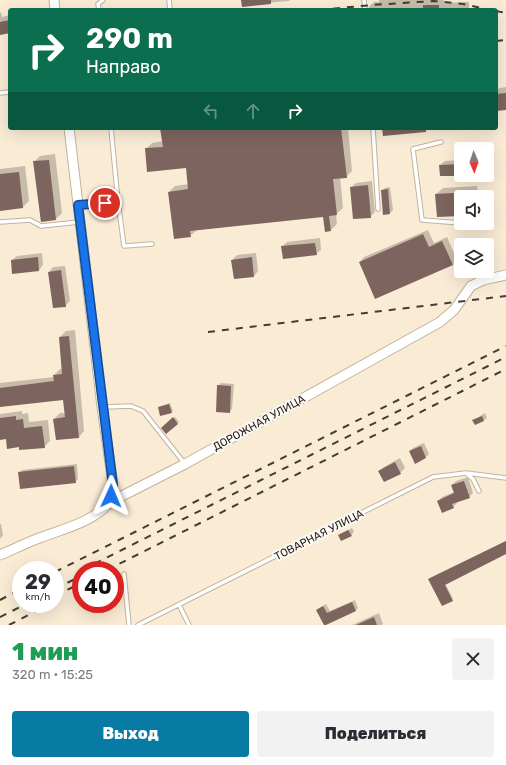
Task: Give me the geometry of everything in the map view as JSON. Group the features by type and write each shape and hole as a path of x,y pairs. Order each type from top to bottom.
{"street":[{"path":"69,130 102,407 113,485 110,502"},
{"name":"ДОРОЖНАЯ УЛИЦА","path":"0,555 26,543 91,518 105,508 110,502 185,464 440,322 454,310 471,286 477,282 506,275"}],"lane":[{"path":"99,8 98,4 103,0"},
{"path":"111,130 124,246 152,244"},
{"path":"373,130 378,209"},
{"path":"441,142 413,149 422,220 454,222"},
{"path":"78,205 118,202"},
{"path":"0,222 30,220 41,226 80,222"},
{"path":"102,407 131,406 143,411 185,464"},
{"path":"466,473 473,479 479,492"},
{"name":"ТОВАРНАЯ УЛИЦА","path":"138,625 433,477 466,473 506,478"},
{"path":"124,574 129,625"},
{"path":"179,604 189,625"}],"building":[{"path":"241,0 271,0 271,4 242,7"},
{"path":"423,5 439,5 439,8 423,8"},
{"path":"8,20 8,33 0,35 0,22"},
{"path":"506,93 506,110 498,111 498,94"},
{"path":"160,130 341,130 347,178 333,179 337,215 329,216 331,231 325,232 323,217 190,231 191,237 174,239 168,192 188,189 186,168 147,172 145,148 163,147"},
{"path":"382,130 426,130 426,132 383,136"},
{"path":"49,160 56,220 41,222 33,161"},
{"path":"454,164 454,176 440,176 439,165"},
{"path":"19,172 23,208 0,211 0,174"},
{"path":"368,185 371,218 353,219 350,187"},
{"path":"388,189 390,214 383,215 381,190"},
{"path":"454,193 454,216 437,217 435,194"},
{"path":"423,234 429,247 442,241 453,265 375,299 359,262"},
{"path":"315,243 317,255 283,259 281,246"},
{"path":"38,257 39,271 12,274 11,260"},
{"path":"252,257 254,277 234,279 231,260"},
{"path":"61,270 66,307 53,308 48,272"},
{"path":"69,336 79,438 56,440 53,419 65,417 63,400 0,407 0,388 54,381 53,375 62,374 59,337"},
{"path":"217,385 231,386 230,413 216,412"},
{"path":"169,404 172,413 160,416 158,407"},
{"path":"16,416 16,420 23,419 24,428 42,426 45,448 19,450 19,447 7,449 6,439 0,440 0,418"},
{"path":"482,416 484,421 475,425 472,420"},
{"path":"173,417 178,424 166,434 161,428"},
{"path":"421,446 426,458 415,464 409,451"},
{"path":"395,462 401,474 384,482 378,471"},
{"path":"74,466 76,483 20,489 18,472"},
{"path":"464,481 470,498 452,504 454,508 442,513 437,501 454,493 451,485"},
{"path":"348,530 352,536 341,541 338,535"},
{"path":"506,541 506,554 445,585 453,601 442,606 428,579"},
{"path":"352,602 356,611 326,625 324,625 316,610 323,606 327,613"},
{"path":"374,617 377,625 356,625"}],"railway":[{"path":"340,8 434,1 463,4 482,8"},
{"path":"498,11 506,13"},
{"path":"498,41 506,40"},
{"path":"208,332 506,296"},
{"path":"64,567 506,346"},
{"path":"100,561 506,357"},
{"path":"124,561 506,369"},
{"path":"64,584 72,580"},
{"path":"64,592 72,588"},
{"path":"0,600 12,594"},
{"path":"0,617 12,611"},
{"path":"9,625 32,613"}],"route":[{"path":"105,203 78,205 102,407 113,485 111,496"}]}
